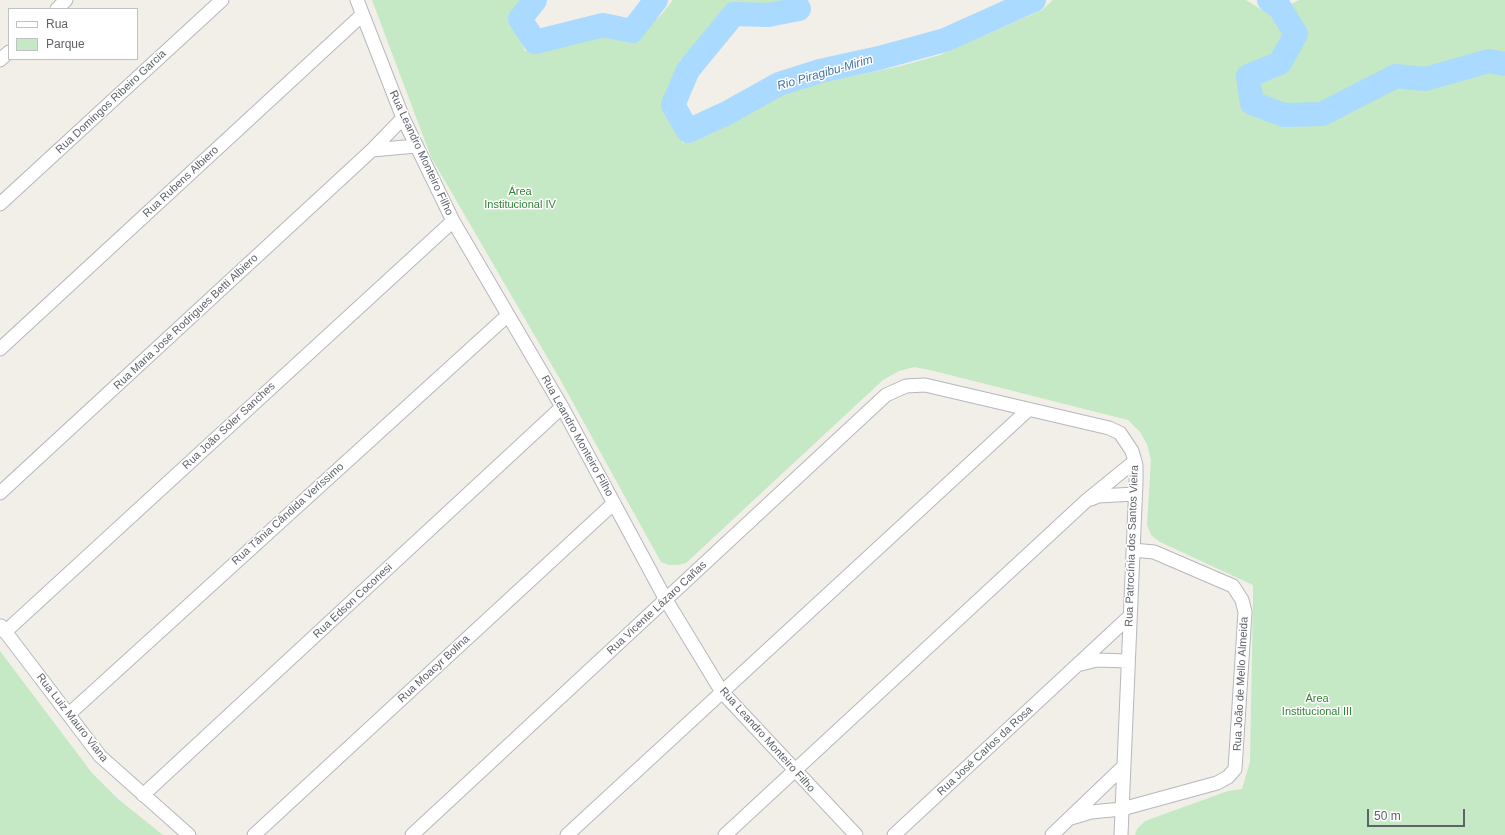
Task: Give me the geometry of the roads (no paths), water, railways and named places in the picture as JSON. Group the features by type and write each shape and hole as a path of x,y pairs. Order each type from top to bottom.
{"street":[{"path":"57,8 66,0"},
{"name":"Rua Domingos Ribeiro Garcia","path":"0,204 222,0"},
{"name":"Rua Leandro Monteiro Filho","path":"357,0 403,118 453,221 562,407 666,600 722,692 794,771 856,835"},
{"name":"Rua Rubens Albiero","path":"0,349 362,15"},
{"path":"0,60 8,53"},
{"name":"Rua Maria José Rodrigues Betti Albiero","path":"0,493 372,150 403,118"},
{"path":"372,150 416,146"},
{"name":"Rua João Soler Sanches","path":"3,629 453,221"},
{"name":"Rua Tânia Cândida Veríssimo","path":"69,714 508,315"},
{"name":"Rua Patrocínia dos Santos Vieira","path":"906,386 925,385 1109,428 1120,433 1128,442 1135,460 1135,494 1121,835"},
{"name":"Rua Vicente Lázaro Cañas","path":"412,835 886,395 906,386"},
{"name":"Rua Edson Coconesi","path":"143,795 562,407"},
{"path":"567,835 1028,410"},
{"path":"725,835 1087,500 1135,460"},
{"path":"1087,500 1098,496 1135,494"},
{"name":"Rua Moacyr Bolina","path":"254,835 614,503"},
{"name":"Rua João de Mello Almeida","path":"1070,818 1091,812 1122,810 1217,783 1228,777 1235,769 1245,612 1242,600 1233,586 1154,552 1133,550"},
{"name":"Rua José Carlos da Rosa","path":"894,835 1130,616"},
{"name":"Rua Luiz Mauro Viana","path":"3,629 100,756 189,835"},
{"name":"Rua José Carlos da Rosa","path":"1076,667 1085,662 1097,660 1128,661"},
{"path":"1052,835 1124,766"}],"waterway":[{"name":"Rio Piragibu-Mirim","path":"535,0 520,19 535,42 603,25 632,31 656,0"},
{"name":"Rio Piragibu-Mirim","path":"794,0 799,9 768,15 734,14 688,70 673,105 688,131 727,113 779,84 820,71 879,58 945,40 1034,0"},
{"name":"Rio Piragibu-Mirim","path":"1269,0 1280,8 1296,34 1280,63 1248,76 1252,103 1284,115 1322,114 1396,76 1425,79 1489,61 1505,64"}],"park label":[{"name":"Área Institucional IV","path":"520,198"},
{"name":"Área Institucional III","path":"1317,705"}]}
